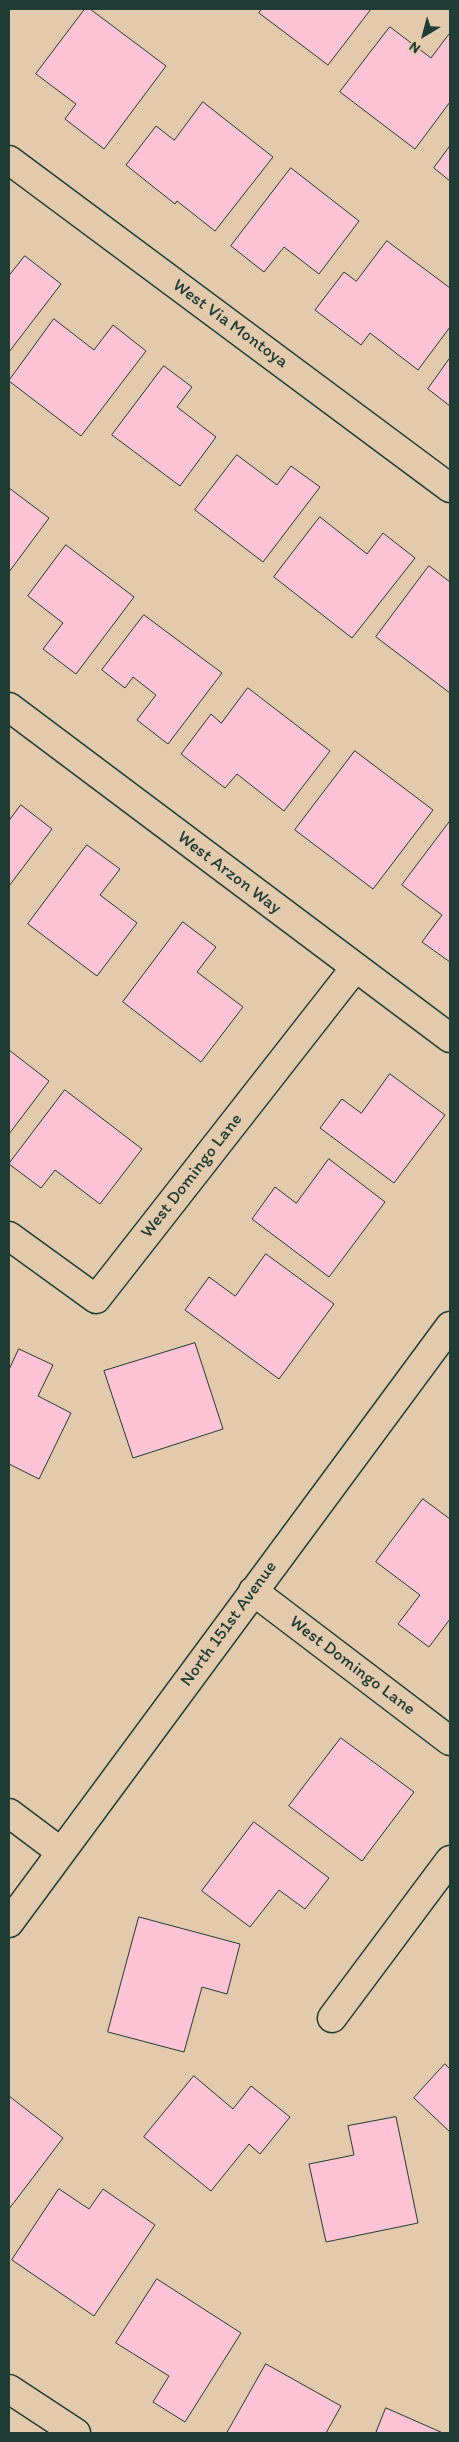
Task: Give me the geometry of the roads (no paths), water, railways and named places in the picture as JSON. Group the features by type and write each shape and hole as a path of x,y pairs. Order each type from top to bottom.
{"street":[{"name":"West Via Montoya","path":"9,160 450,488"},
{"name":"West Arzon Way","path":"9,707 450,1038"},
{"name":"West Domingo Lane","path":"9,1236 96,1299 355,968"},
{"name":"North 151st Avenue","path":"9,1922 450,1326"},
{"name":"West Domingo Lane","path":"253,1591 450,1741"},
{"path":"9,1813 61,1852"},
{"path":"332,2018 450,1860"},
{"path":"9,2389 76,2433"}]}
